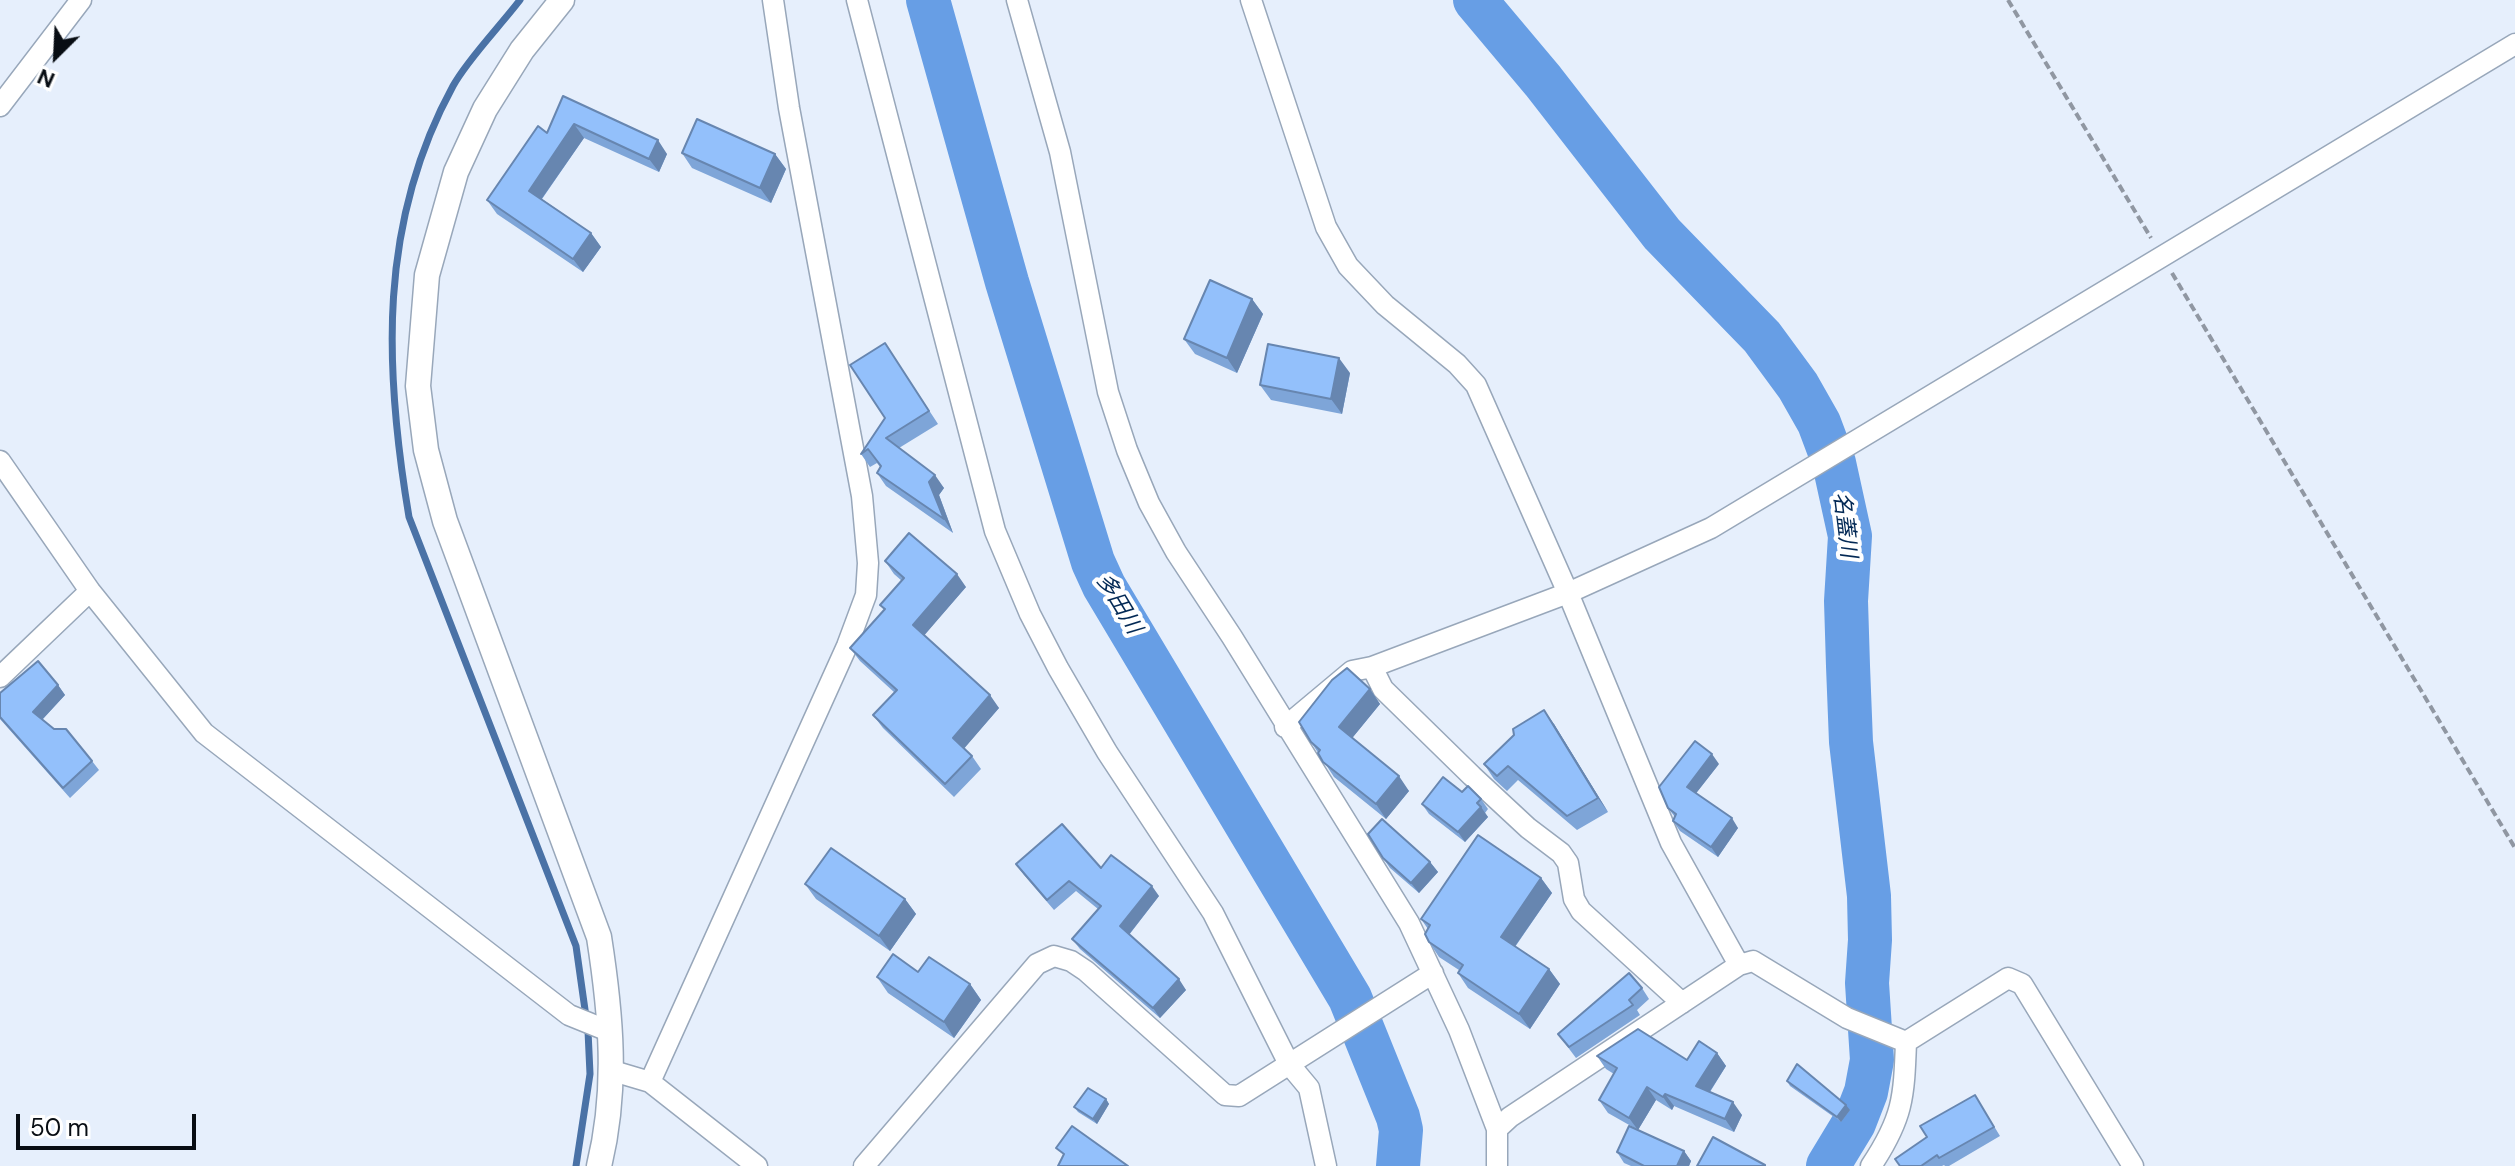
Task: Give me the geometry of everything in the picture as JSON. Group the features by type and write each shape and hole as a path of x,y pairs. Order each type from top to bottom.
{"street":[{"path":"0,106 81,0"},
{"path":"562,0 522,50 485,109 456,172 427,275 418,386 426,450 445,521 599,937 610,1006 596,1026"},
{"path":"650,1082 847,646 866,595 868,563 862,496 789,108 773,0"},
{"path":"857,0 995,531 1030,614 1058,668 1107,752 1213,913 1309,1088 1326,1166"},
{"path":"1017,0 1060,152 1108,392 1127,450 1149,503 1176,552 1409,923 1425,978 1459,1030 1497,1129 1497,1166"},
{"path":"1251,0 1326,227 1348,266 1385,305 1457,364 1476,385 1568,593 1671,843 1739,965"},
{"path":"1285,727 1352,671 1372,667 1568,593 1711,528 2515,44"},
{"path":"0,461 90,591 204,733 569,1015 596,1026 613,1071 599,1166"},
{"path":"0,677 90,591"},
{"path":"1372,667 1383,689 1506,807 1561,853 1568,863 1574,899 1581,911 1682,1003"},
{"path":"864,1166 1037,964 1054,956 1071,961 1086,971 1225,1095 1239,1096 1425,978"},
{"path":"1497,1129 1510,1117 1739,965 1753,961 1847,1018 1900,1040"},
{"path":"1900,1040 2008,978 2022,984 2133,1166"},
{"path":"1871,1166 1896,1122 1904,1094 1900,1040"},
{"path":"613,1071 650,1082 757,1166"}],"path":[{"path":"2008,0 2515,848"}],"building":[{"path":"563,96 658,140 649,159 574,124 529,191 591,233 573,259 487,200 538,126 547,133"},
{"path":"697,119 775,154 760,188 682,153"},
{"path":"1210,280 1252,299 1227,358 1184,339"},
{"path":"885,343 929,411 886,438 935,475 929,482 944,519 877,473 881,466 868,449 861,454 885,418 850,365"},
{"path":"1268,344 1339,358 1331,399 1260,385"},
{"path":"909,533 957,574 913,625 990,695 953,738 972,756 945,784 873,715 897,690 850,648 885,609 880,605 904,578 885,561"},
{"path":"38,661 58,685 33,712 54,729 66,729 92,761 63,788 0,717 0,693"},
{"path":"1347,668 1370,689 1339,727 1399,776 1376,804 1323,762 1318,753 1320,750 1299,722 1332,680"},
{"path":"1544,710 1598,798 1567,816 1508,766 1497,776 1484,764 1514,735 1513,729"},
{"path":"1695,741 1712,754 1687,787 1732,818 1711,847 1673,821 1676,814 1668,808 1659,787"},
{"path":"1443,777 1462,792 1468,786 1481,799 1477,803 1481,807 1458,832 1422,804"},
{"path":"1382,819 1430,862 1411,883 1383,858 1368,834"},
{"path":"1062,824 1101,868 1111,855 1152,886 1120,926 1179,979 1153,1008 1072,939 1101,906 1069,881 1047,900 1016,864"},
{"path":"1478,835 1541,878 1501,937 1549,969 1519,1014 1458,973 1463,965 1429,942 1425,934 1430,925 1421,919"},
{"path":"831,848 905,899 879,936 805,884"},
{"path":"893,954 918,972 929,957 970,984 944,1022 877,977"},
{"path":"1629,973 1642,988 1629,1000 1633,1005 1569,1047 1558,1034"},
{"path":"1638,1029 1687,1060 1699,1041 1717,1053 1696,1086 1733,1102 1725,1119 1665,1094 1663,1097 1647,1087 1629,1118 1599,1100 1617,1068 1597,1056"},
{"path":"1797,1064 1846,1105 1837,1117 1787,1081"},
{"path":"1088,1088 1106,1099 1093,1119 1074,1107"},
{"path":"1975,1095 1994,1127 1921,1166 1900,1166 1895,1159 1927,1137 1920,1126"},
{"path":"1072,1126 1128,1166 1058,1166 1064,1154 1056,1148"},
{"path":"1629,1126 1684,1151 1677,1166 1644,1166 1617,1152"},
{"path":"1713,1137 1765,1165 1765,1166 1697,1166"}],"waterway":[{"path":"520,0 459,76 429,138 411,190 400,243 392,351 395,406 409,517 576,946 588,1031 590,1074 576,1166"},
{"name":"多田川","path":"928,0 1007,282 1093,562 1104,586 1350,998 1398,1117 1401,1130 1398,1166"},
{"name":"名蓋川","path":"1475,0 1543,81 1662,234 1762,337 1798,386 1819,423 1834,463 1850,536 1846,601 1851,742 1869,896 1867,983 1872,1060 1866,1092 1854,1123 1828,1166"}]}
